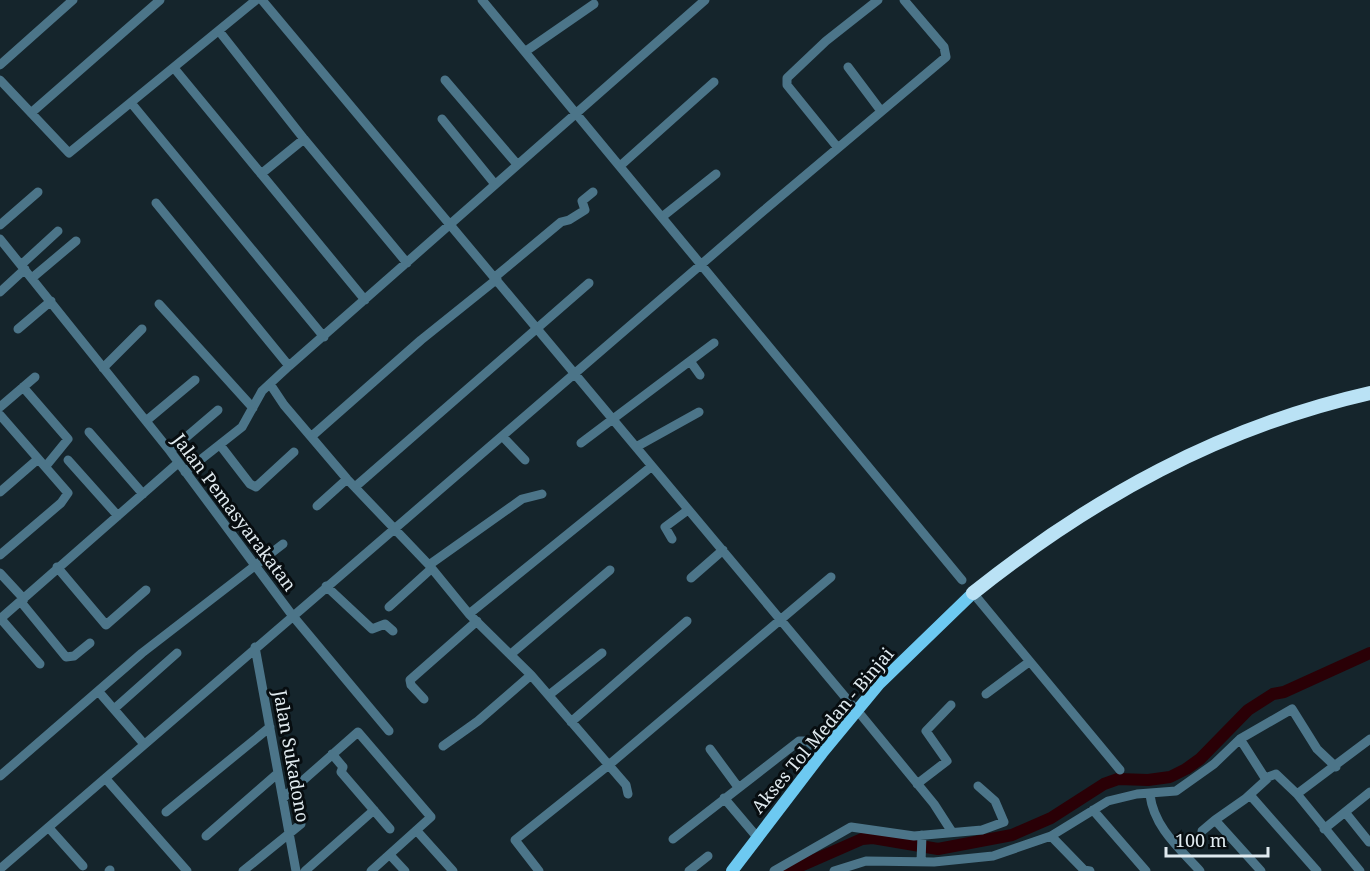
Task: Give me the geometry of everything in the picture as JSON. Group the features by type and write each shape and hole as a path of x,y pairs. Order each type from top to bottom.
{"highway":[{"path":"975,596 1060,528 1113,494 1177,459 1300,412 1370,393"},
{"path":"975,596 1055,540 1144,485 1258,434 1370,400"}],"main road":[{"name":"Akses Tol Medan - Binjai","path":"740,871 822,753 905,662 975,596"},
{"name":"Akses Tol Medan - Binjai","path":"732,871 757,837 793,797 859,713"}],"street":[{"path":"0,65 73,0"},
{"path":"31,113 160,0"},
{"path":"0,80 69,153 132,104 256,0"},
{"path":"262,0 859,713 917,784 952,832"},
{"path":"482,0 962,580"},
{"path":"185,472 245,423 262,391 288,366 324,337 494,183 705,0"},
{"path":"838,148 787,85 787,78 826,41 878,0"},
{"path":"388,731 292,615 503,437 947,55 944,47 904,0"},
{"path":"526,51 594,4"},
{"path":"219,31 304,139 407,262"},
{"path":"848,67 882,111"},
{"path":"174,68 365,300"},
{"path":"445,80 516,164"},
{"path":"620,166 714,82"},
{"path":"132,104 324,337"},
{"path":"442,119 494,183"},
{"path":"261,174 304,139"},
{"path":"662,217 716,174"},
{"path":"0,225 38,192"},
{"path":"312,436 420,340 561,222 585,210 582,201 593,192"},
{"path":"156,203 288,366"},
{"path":"0,292 58,231"},
{"name":"Jalan Pemasyarakatan","path":"0,239 170,451 292,615 50,828 0,869"},
{"path":"32,278 76,241"},
{"path":"356,487 589,283"},
{"path":"18,329 51,301"},
{"path":"159,304 253,408"},
{"path":"103,368 142,329"},
{"path":"581,443 714,343"},
{"path":"690,362 699,375"},
{"path":"0,407 35,377"},
{"path":"146,422 195,380"},
{"path":"270,384 284,405 347,478 430,567 469,614 549,695 626,785 627,794"},
{"path":"23,387 68,439 46,466"},
{"path":"170,451 218,410"},
{"path":"636,447 699,412"},
{"path":"0,555 67,497 65,488 46,466 2,422"},
{"path":"90,432 143,495"},
{"path":"503,437 525,460"},
{"path":"220,445 250,484 256,487 294,453"},
{"path":"0,492 38,459"},
{"path":"68,460 118,516"},
{"path":"40,664 0,619 178,463"},
{"path":"469,614 652,466"},
{"path":"317,507 347,478"},
{"path":"389,607 430,567 522,499 542,494"},
{"path":"672,539 665,527 688,510"},
{"path":"0,776 176,625 283,544"},
{"path":"691,578 723,550"},
{"path":"57,567 106,625 147,590"},
{"path":"511,654 610,570"},
{"path":"0,573 66,657 74,656 90,643"},
{"path":"539,871 515,840 608,765 831,576"},
{"path":"326,586 372,629 385,624 393,631"},
{"path":"975,596 1120,770"},
{"path":"424,699 411,685 410,680 477,621"},
{"path":"571,722 687,621"},
{"name":"Jalan Sukadono","path":"255,647 296,871"},
{"path":"114,708 177,653"},
{"path":"549,695 602,653"},
{"path":"986,694 1029,662"},
{"path":"443,746 478,721 531,675"},
{"path":"99,692 144,744"},
{"path":"917,784 947,761 926,731 951,705"},
{"path":"834,871 866,861 921,860 935,867 993,856 1051,836 1093,810 1123,797 1176,791 1190,783 1240,739 1292,709 1317,749 1336,767"},
{"path":"166,812 270,727"},
{"path":"283,798 357,731 431,817 371,871"},
{"path":"1240,739 1267,779"},
{"path":"1297,794 1336,767 1370,739"},
{"path":"673,839 802,740 822,753"},
{"path":"710,749 738,787"},
{"path":"332,754 343,767 341,772 390,829"},
{"path":"206,836 278,774"},
{"path":"1202,831 1276,774 1297,794 1360,871"},
{"path":"106,779 187,871"},
{"path":"774,871 851,827 921,837 982,830 1004,822 995,801 978,786"},
{"path":"1324,829 1370,792"},
{"path":"1150,795 1152,808 1161,828 1200,871"},
{"path":"1250,795 1317,871"},
{"path":"724,798 757,837"},
{"path":"305,871 374,810"},
{"path":"1093,810 1146,871"},
{"path":"1345,812 1369,842"},
{"path":"1215,820 1261,871"},
{"path":"243,871 301,824"},
{"path":"50,828 83,866"},
{"path":"417,831 453,871"},
{"path":"1051,836 1085,871"},
{"path":"921,837 921,860"},
{"path":"390,855 405,871"},
{"path":"689,871 708,856"}],"waterway":[{"path":"789,871 862,839 873,838 938,849 1012,835 1051,818 1104,784 1118,779 1148,780 1170,777 1200,759 1248,710 1273,694 1284,692 1370,653"}]}
